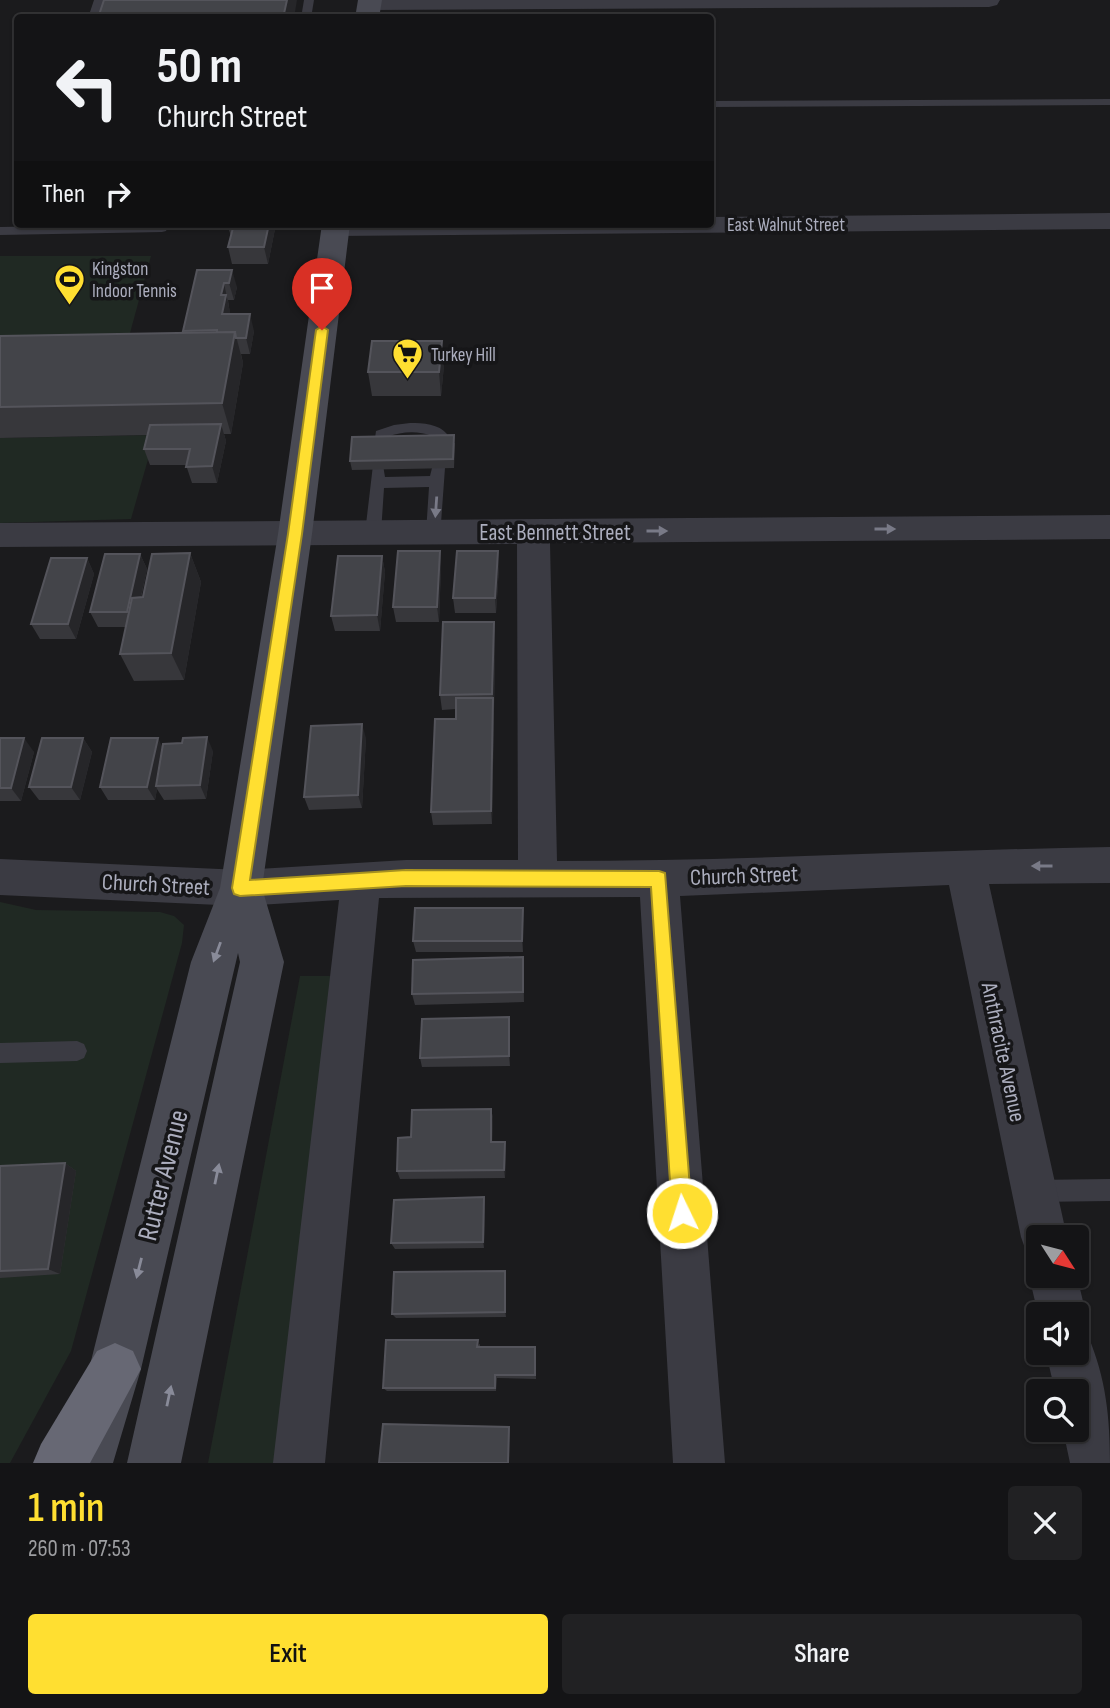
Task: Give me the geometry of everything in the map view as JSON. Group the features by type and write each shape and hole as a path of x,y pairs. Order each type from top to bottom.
{"highway":[{"path":"60,1463 115,1369"}],"main road":[{"name":"Rutter Avenue","path":"86,1463 115,1369 213,962 240,888 295,534 336,228"},
{"name":"Rutter Avenue","path":"154,1463 262,962 240,888"}],"street":[{"path":"369,7 989,0"},
{"name":"East Walnut Street","path":"714,224 1110,221"},
{"name":"East Bennett Street","path":"0,535 1110,527"},
{"path":"533,532 538,877"},
{"name":"Church Street","path":"0,877 240,888 361,880 538,877 659,879 964,866 1110,865"},
{"name":"Anthracite Avenue","path":"964,866 1041,1225"},
{"path":"659,879 699,1463"},
{"path":"299,1463 361,880"},
{"path":"1074,1365 1097,1463"}],"lane":[{"path":"714,104 1110,102"},
{"path":"0,231 162,228"},
{"path":"381,445 381,435 389,429 434,430 440,434 439,444"},
{"path":"373,533 378,476 437,475 434,533"},
{"path":"0,1053 77,1051"},
{"path":"1033,1191 1110,1190"}],"shaded area":[{"name":"Kingston Indoor Tennis","path":"0,256 151,256 124,355 0,368"},
{"path":"155,435 131,519 0,523 0,438"},
{"path":"0,902 36,910 160,912 174,916 184,925 182,943 71,1351 10,1463 0,1463"},
{"path":"300,976 332,976 285,1463 208,1463"}],"building":[{"path":"104,0 287,0 284,14 99,14"},
{"path":"233,228 268,228 264,247 228,247"},
{"path":"197,270 232,270 229,283 224,283 221,295 226,295 222,314 250,314 246,338 236,338 235,332 217,333 217,330 183,331"},
{"path":"235,332 222,403 0,407 0,336"},
{"path":"372,341 442,341 439,372 368,372"},
{"path":"221,424 212,466 186,467 190,449 144,449 150,425"},
{"path":"454,435 453,459 350,461 352,437"},
{"path":"398,551 440,551 437,607 393,607"},
{"path":"457,551 498,551 495,598 453,598"},
{"path":"190,553 171,653 120,654 132,598 143,597 152,554"},
{"path":"105,554 140,554 127,612 90,612"},
{"path":"338,556 382,556 377,615 331,616"},
{"path":"51,558 87,558 68,624 31,624"},
{"path":"443,622 494,622 492,694 440,695"},
{"path":"456,698 493,698 491,811 431,812 435,719 456,719"},
{"path":"362,724 358,795 304,797 311,726"},
{"path":"207,737 200,785 156,786 163,744 182,743 183,738"},
{"path":"0,738 24,738 11,788 0,788"},
{"path":"42,738 83,738 71,787 29,787"},
{"path":"111,738 158,738 147,787 100,787"},
{"path":"415,908 523,908 522,941 413,941"},
{"path":"523,957 523,992 412,994 413,960"},
{"path":"509,1017 509,1056 420,1058 422,1019"},
{"path":"491,1109 491,1142 505,1142 504,1170 397,1171 398,1138 411,1137 412,1110"},
{"path":"65,1163 48,1269 0,1271 0,1166"},
{"path":"484,1197 483,1242 391,1243 394,1200"},
{"path":"505,1271 505,1312 392,1314 394,1272"},
{"path":"386,1340 478,1340 477,1347 535,1347 535,1375 495,1375 495,1388 383,1388"},
{"path":"383,1424 509,1427 508,1463 379,1463"}],"place":[{"name":"Kingston Indoor Tennis","path":"69,306"},
{"name":"Turkey Hill","path":"408,381"}],"route":[{"path":"322,330 251,835 240,888 406,878 659,879 682,1213"}]}
